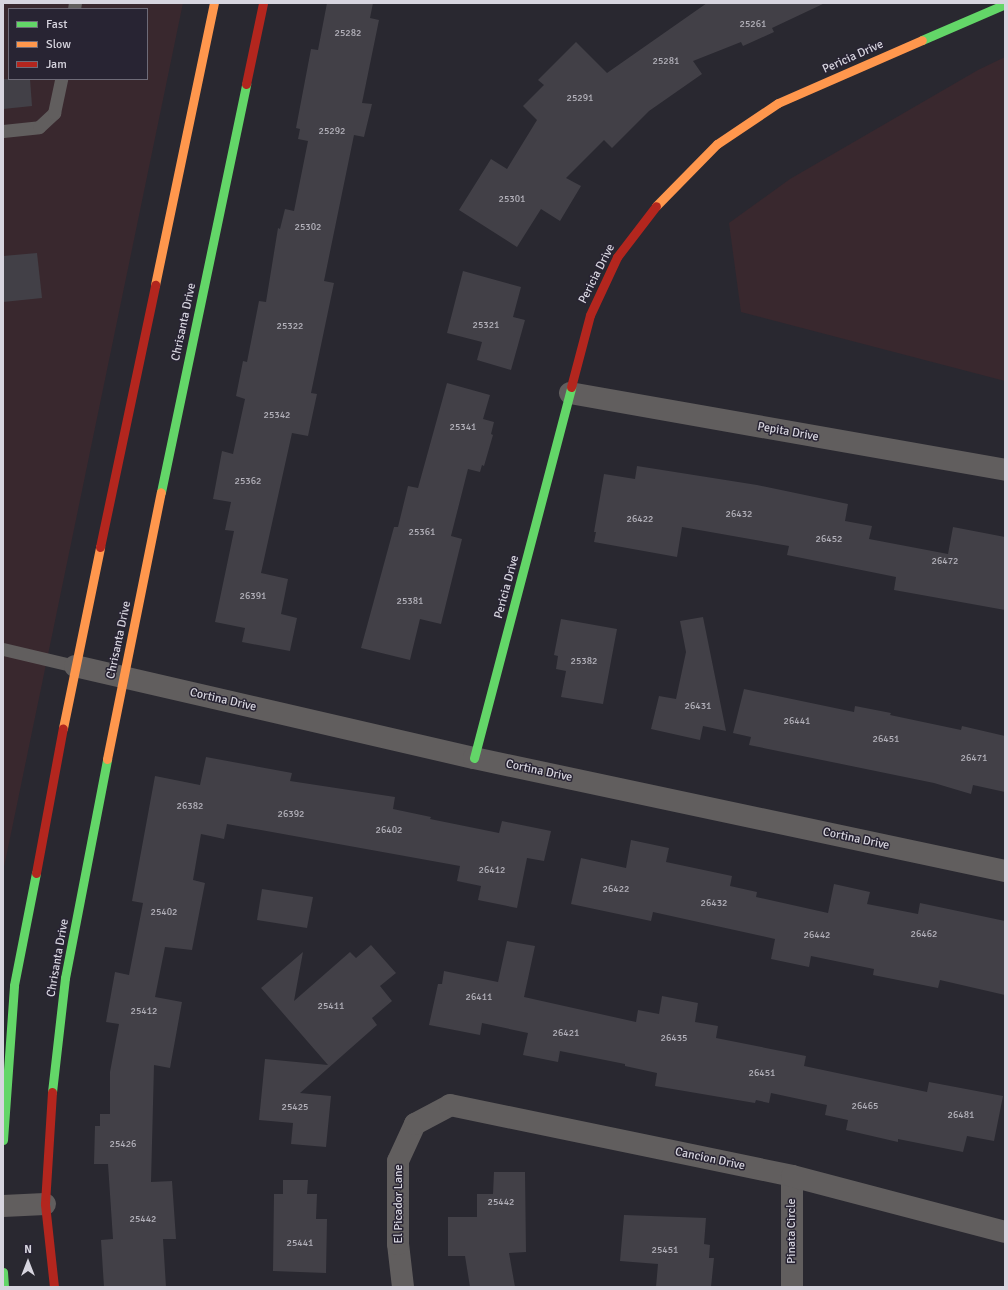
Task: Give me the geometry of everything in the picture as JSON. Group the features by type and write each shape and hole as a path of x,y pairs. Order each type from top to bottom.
{"street":[{"path":"3,1140 14,985 75,666 214,3"},
{"name":"Chrisanta Drive","path":"54,1287 45,1204 54,1075 65,978 123,677 263,3"},
{"name":"Pericia Drive","path":"474,758 590,315 617,257 646,216 717,144 778,103 1005,4"},
{"name":"Pepita Drive","path":"570,393 1005,470"},
{"name":"Cortina Drive","path":"75,666 474,758 1005,871"},
{"name":"Cancion Drive","path":"415,1124 450,1106 792,1176 1005,1232"},
{"name":"El Picador Lane","path":"402,1287 398,1244 398,1161 415,1124"},
{"name":"Pinata Circle","path":"792,1176 792,1287"},
{"path":"3,1206 45,1204"},
{"path":"3,1272 4,1287"}],"lane":[{"path":"3,131 39,127 54,113 61,80"},
{"path":"3,649 75,666"}],"shaded area":[{"path":"3,3 183,3 3,872"},
{"path":"1005,57 1005,381 741,312 729,223 790,179 978,70"}],"building":[{"path":"327,3 373,3 370,18 379,20 362,103 372,104 364,137 354,135 324,281 334,283 311,393 317,394 308,436 292,433 261,573 288,579 281,614 297,618 290,651 242,642 245,628 215,622 234,531 225,530 231,502 213,499 222,451 233,454 245,399 236,396 243,361 247,362 259,301 266,302 278,228 280,229 285,209 294,211 308,141 298,139 300,129 296,128 311,49 318,50"},
{"path":"707,3 825,3 772,28 774,32 743,46 741,42 693,61 702,74 649,111 612,148 604,140 566,178 581,186 560,221 541,209 517,247 459,210 491,159 507,169 537,120 523,106 544,85 538,80 576,42 607,73"},
{"path":"3,79 30,80 32,106 3,109"},
{"path":"37,253 42,298 3,302 3,256"},
{"path":"463,271 521,287 513,317 525,320 511,370 477,360 482,342 447,333"},
{"path":"447,383 490,395 483,419 494,422 491,434 493,435 484,466 482,465 480,472 468,469 451,536 462,539 441,624 420,619 410,660 361,648 394,527 398,527 408,486 418,488"},
{"path":"637,466 757,485 848,504 845,521 872,526 869,539 948,554 953,527 1005,537 1005,610 894,590 896,577 787,555 789,546 682,527 677,557 594,542 596,532 594,532 604,474 635,479"},
{"path":"703,617 726,731 703,726 700,740 651,729 659,696 676,699 686,652 680,621"},
{"path":"561,619 617,629 603,704 561,697 566,671 556,669 558,656 554,655"},
{"path":"744,689 854,712 855,706 961,730 962,726 1005,736 1005,792 973,785 971,794 934,783 749,745 751,737 733,733"},
{"path":"206,757 292,773 290,781 395,797 393,809 431,817 430,819 499,833 502,821 551,831 544,861 527,858 517,908 478,900 481,886 457,881 460,866 227,824 224,839 201,834 193,880 205,883 192,950 165,947 155,997 182,1002 170,1068 154,1065 151,1182 172,1181 176,1239 163,1239 166,1287 104,1287 101,1240 113,1239 108,1164 94,1164 95,1126 100,1126 100,1114 110,1114 110,1072 119,1024 106,1022 115,972 129,975 143,903 132,901 155,776 200,785"},
{"path":"631,840 669,848 666,862 732,876 730,886 757,892 756,897 828,913 834,884 870,892 867,904 918,914 920,903 1005,921 1005,995 940,980 938,988 873,975 874,969 811,956 809,967 771,959 775,939 653,912 651,921 571,904 581,858 626,868"},
{"path":"262,889 313,897 307,928 257,920"},
{"path":"507,941 535,946 524,997 636,1022 638,1010 659,1014 662,996 698,1003 695,1022 718,1026 716,1038 806,1056 804,1066 927,1092 929,1082 1003,1096 994,1141 967,1136 963,1152 898,1139 898,1142 846,1130 848,1120 825,1115 827,1105 771,1093 769,1103 756,1100 755,1103 655,1086 657,1073 625,1066 625,1064 560,1051 558,1062 523,1055 528,1033 482,1023 480,1035 429,1025 438,984 442,984 444,971 498,982"},
{"path":"371,945 396,973 380,986 392,1001 372,1018 377,1025 300,1093 331,1096 326,1147 291,1144 293,1123 259,1120 265,1059 328,1065 261,988 303,952 294,1001 350,952 356,958"},
{"path":"494,1172 525,1172 526,1252 509,1253 515,1287 470,1287 465,1256 448,1256 448,1217 477,1217 477,1194 493,1194"},
{"path":"283,1180 308,1180 307,1194 317,1194 316,1219 327,1219 326,1273 273,1271 274,1194 283,1194"},
{"path":"624,1215 706,1218 704,1244 710,1245 709,1258 714,1258 711,1287 656,1287 658,1264 620,1261"}],"traffic: fast":[{"path":"922,40 1005,4"},
{"path":"161,492 246,84"},
{"path":"474,758 571,387"},
{"path":"52,1092 65,978 107,759"},
{"path":"3,1140 14,985 36,873"},
{"path":"3,1272 4,1287"}],"traffic: slow":[{"path":"155,285 214,3"},
{"path":"656,206 717,144 778,103 922,40"},
{"path":"107,759 161,492"},
{"path":"63,728 100,547"}],"traffic: jam":[{"path":"246,84 263,3"},
{"path":"571,387 590,315 617,257 656,206"},
{"path":"100,547 155,285"},
{"path":"36,873 63,728"},
{"path":"52,1092 45,1204 54,1287"}]}
